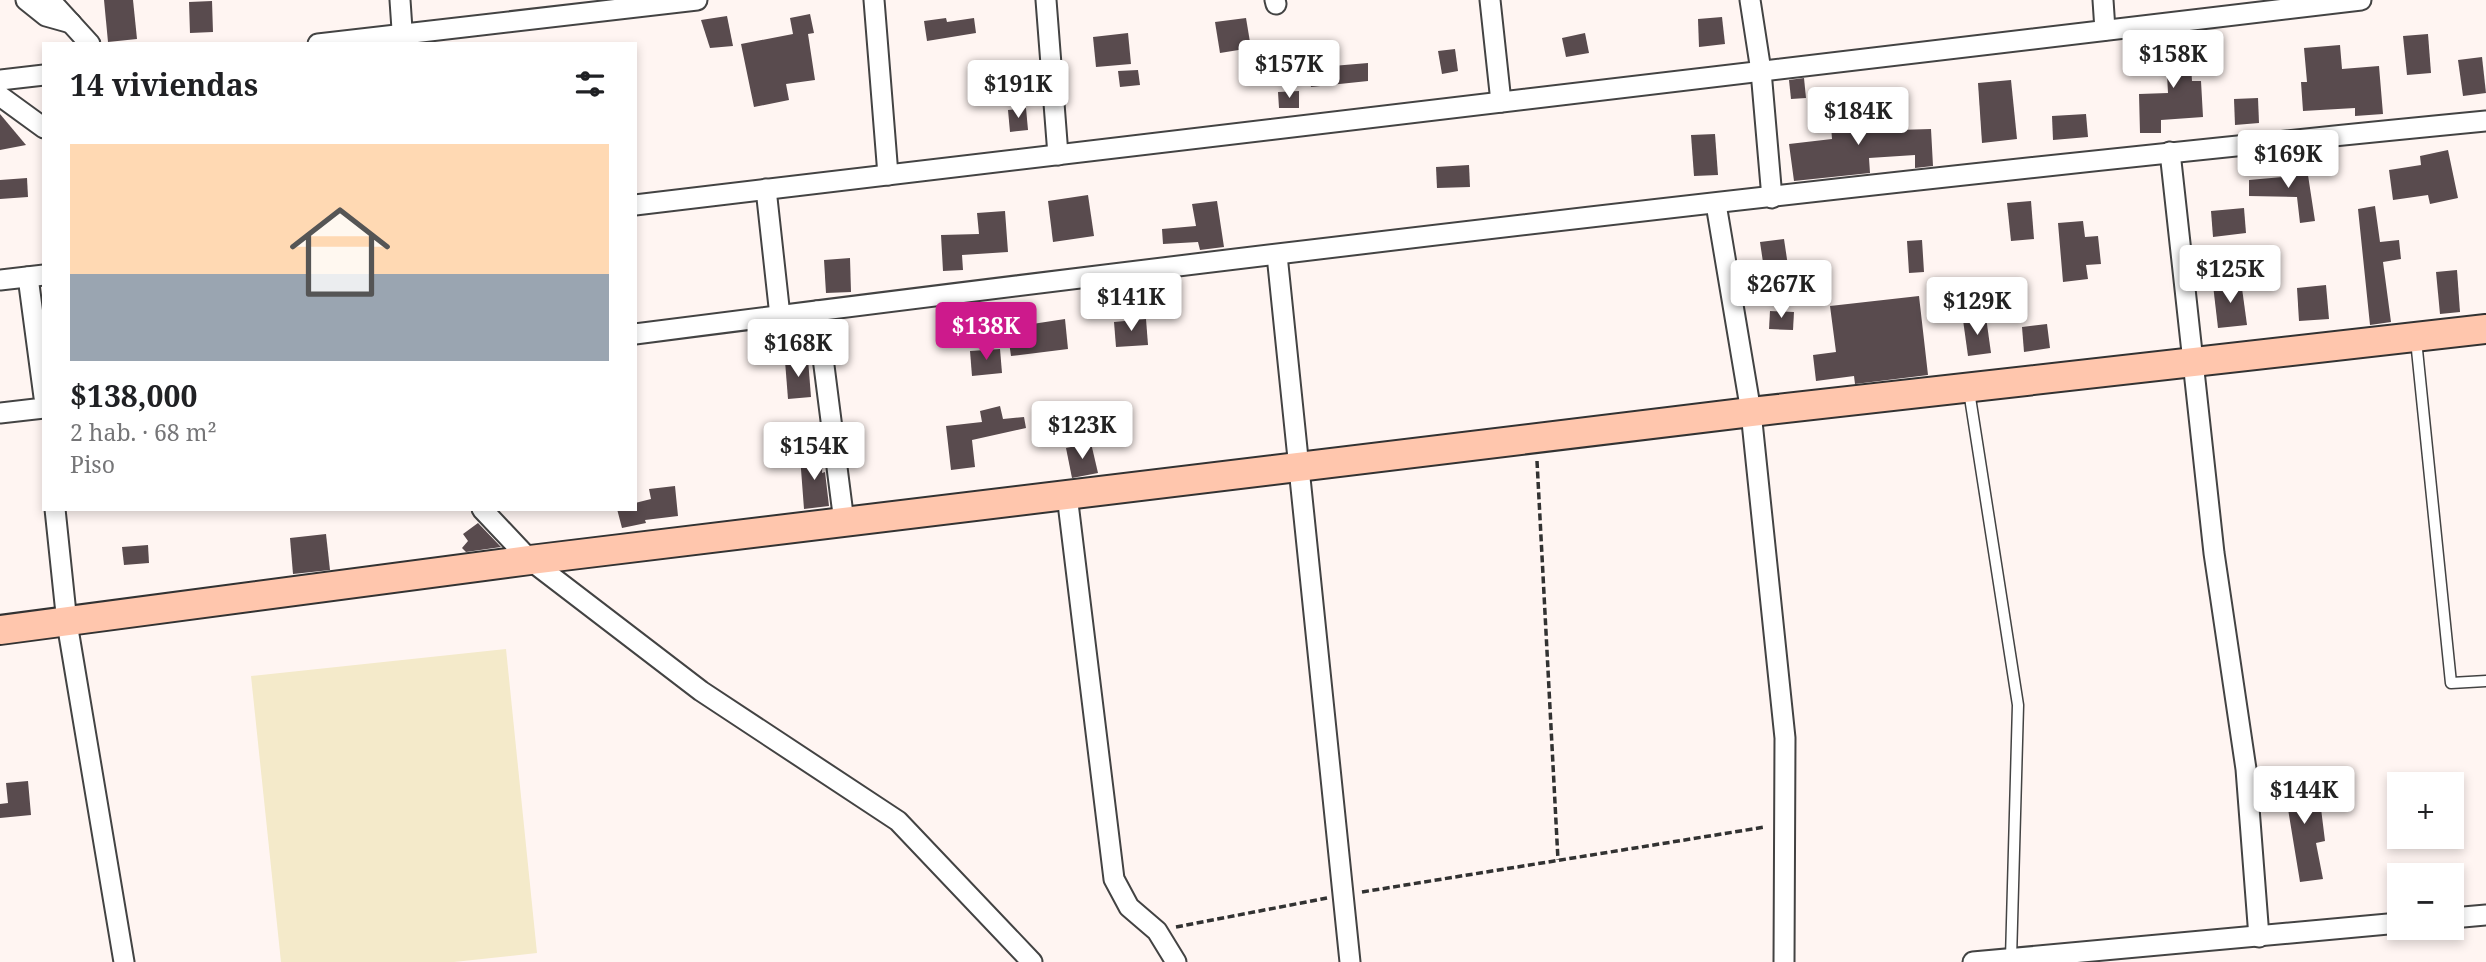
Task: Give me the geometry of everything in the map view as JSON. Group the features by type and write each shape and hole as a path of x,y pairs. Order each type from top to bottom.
{"street":[{"path":"26,0 46,16 71,23"},
{"path":"50,0 88,42"},
{"path":"400,0 403,39"},
{"path":"352,42 403,39 697,0"},
{"path":"874,0 888,175"},
{"path":"1046,0 1058,155"},
{"path":"1490,0 1501,102"},
{"path":"1751,0 1761,71 1772,198"},
{"path":"2103,0 2105,30"},
{"path":"637,205 2361,0"},
{"path":"0,80 42,75"},
{"path":"0,96 42,127"},
{"path":"637,334 1716,204 2170,152 2486,121"},
{"path":"2170,152 2214,553 2246,768 2259,937"},
{"path":"766,189 780,316"},
{"path":"1716,204 1751,412 1785,738 1784,962"},
{"path":"1277,255 1350,962"},
{"path":"0,280 36,276 42,367"},
{"path":"817,311 844,522"},
{"path":"0,630 530,560 1536,438 2486,329"},
{"path":"0,413 42,408"},
{"path":"1067,495 1114,879 1129,907 1157,931 1176,962"},
{"path":"55,511 66,623 124,962"},
{"path":"484,511 530,560 701,691 898,821 1031,962"},
{"path":"2464,917 2486,915"},
{"path":"1973,962 2387,924"}],"lane":[{"path":"2416,337 2451,683 2486,681"},
{"path":"1968,387 2018,705 2011,959"}],"path":[{"path":"1536,438 1558,860"},
{"path":"1157,931 1343,895 1785,824"}],"shaded area":[{"path":"506,649 537,953 454,962 281,962 251,676"}],"building":[{"path":"104,0 133,0 137,39 108,42"},
{"path":"212,1 213,32 190,33 189,2"},
{"path":"810,14 814,33 808,34 815,80 786,84 789,100 754,107 741,44 793,34 790,18"},
{"path":"727,16 733,46 710,48 701,20"},
{"path":"1722,17 1725,44 1699,47 1698,19"},
{"path":"946,18 947,22 974,18 976,33 927,41 924,21"},
{"path":"1246,18 1251,48 1220,53 1215,22"},
{"path":"1128,33 1131,64 1096,67 1093,37"},
{"path":"1585,33 1589,53 1566,57 1562,38"},
{"path":"2428,34 2431,73 2407,75 2403,36"},
{"path":"2189,35 2192,81 2201,81 2203,117 2161,120 2161,133 2140,133 2139,94 2168,93 2165,37"},
{"path":"2340,45 2342,69 2379,66 2383,114 2355,116 2355,108 2303,111 2301,82 2307,82 2304,48"},
{"path":"1455,49 1458,71 1442,74 1438,51"},
{"path":"2482,57 2486,93 2463,96 2458,60"},
{"path":"1368,63 1368,81 1311,87 1309,68"},
{"path":"1138,70 1140,85 1120,87 1118,71"},
{"path":"1804,78 1806,98 1791,99 1789,80"},
{"path":"2011,80 2017,139 1982,143 1978,83"},
{"path":"1299,91 1299,108 1279,108 1278,92"},
{"path":"1865,98 1866,129 1897,126 1897,130 1931,129 1933,166 1915,168 1915,155 1869,158 1870,173 1794,181 1789,144 1832,139 1831,126 1845,125 1844,99"},
{"path":"2258,98 2259,123 2235,125 2234,99"},
{"path":"1026,108 1028,130 1010,132 1008,110"},
{"path":"0,114 26,145 0,150"},
{"path":"2086,114 2088,137 2053,140 2052,116"},
{"path":"1715,134 1718,175 1694,176 1691,135"},
{"path":"2448,150 2458,198 2430,204 2428,195 2393,200 2389,170 2421,165 2420,156"},
{"path":"2306,162 2315,221 2300,223 2297,197 2249,196 2249,180 2294,176 2293,164"},
{"path":"1469,165 1470,187 1437,188 1436,167"},
{"path":"27,178 28,197 0,199 0,180"},
{"path":"1088,195 1094,236 1053,242 1048,201"},
{"path":"1217,201 1224,247 1200,250 1198,242 1163,244 1162,229 1196,226 1192,204"},
{"path":"2031,201 2034,239 2011,241 2007,203"},
{"path":"2375,206 2380,242 2399,240 2401,259 2383,262 2391,322 2370,325 2358,209"},
{"path":"2244,208 2246,233 2213,237 2211,211"},
{"path":"1005,211 1008,252 962,255 963,270 943,271 941,235 979,234 977,213"},
{"path":"2083,221 2085,237 2098,236 2101,264 2086,265 2088,279 2063,282 2058,223"},
{"path":"1784,239 1788,266 1764,269 1760,242"},
{"path":"1922,240 1924,272 1909,273 1907,241"},
{"path":"850,258 851,292 826,293 824,260"},
{"path":"2457,270 2460,312 2440,314 2436,272"},
{"path":"2241,281 2247,325 2218,328 2213,285"},
{"path":"2326,285 2329,319 2299,321 2297,288"},
{"path":"1919,296 1928,375 1855,384 1854,376 1816,381 1813,355 1836,352 1830,306"},
{"path":"1770,311 1794,312 1793,330 1769,329"},
{"path":"1986,317 1991,353 1968,356 1963,320"},
{"path":"1065,319 1068,349 1011,356 1007,328"},
{"path":"1146,319 1148,345 1116,347 1114,322"},
{"path":"2047,324 2050,348 2024,352 2022,327"},
{"path":"1000,349 1002,373 972,376 970,351"},
{"path":"808,359 811,397 788,399 785,361"},
{"path":"1000,406 1003,419 1024,417 1026,428 972,440 975,467 951,470 946,426 982,422 980,411"},
{"path":"1091,443 1098,473 1072,478 1066,448"},
{"path":"800,456 823,456 822,473 825,472 829,506 804,509"},
{"path":"675,486 678,516 645,520 646,523 622,528 618,511 637,511 637,502 651,499 649,489"},
{"path":"478,523 501,547 466,552 462,548 468,541 463,534"},
{"path":"326,534 330,570 293,574 290,538"},
{"path":"148,545 149,563 124,565 122,547"},
{"path":"28,781 31,815 0,818 0,804 8,803 6,783"},
{"path":"2318,784 2325,841 2316,843 2323,879 2300,882 2288,809 2273,811 2271,790"}]}
